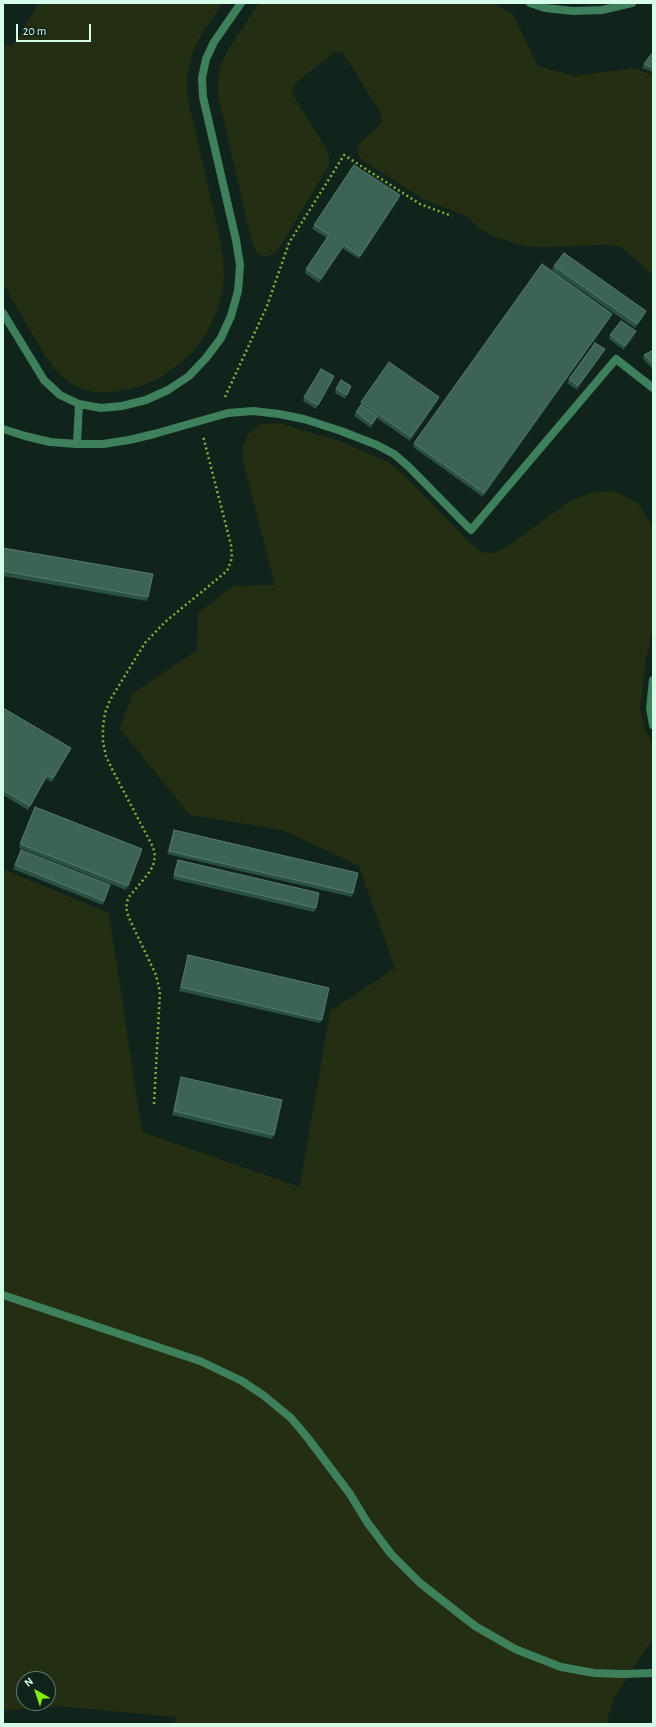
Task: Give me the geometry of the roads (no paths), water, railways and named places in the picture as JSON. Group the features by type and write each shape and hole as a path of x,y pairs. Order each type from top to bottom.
{"street":[{"path":"3,313 44,380 60,395 79,404 101,408 122,406 146,400 168,390 189,376 206,358 221,338 231,316 238,291 240,265 236,240 203,97 202,78 206,60 214,42 241,3"},
{"path":"530,3 545,8 573,11 602,10 632,3"},
{"path":"3,429 31,438 76,444 103,444 129,440 199,420 228,414 253,411 279,414 312,422 377,445 394,454 408,466 471,530 616,359 653,388"},
{"path":"76,444 79,404"},
{"path":"653,680 650,708 653,725"},
{"path":"3,1294 200,1361 242,1381 263,1395 291,1418 303,1432 350,1494 367,1522 391,1554 420,1583 475,1626 515,1649 561,1667 594,1673 653,1673"}]}
